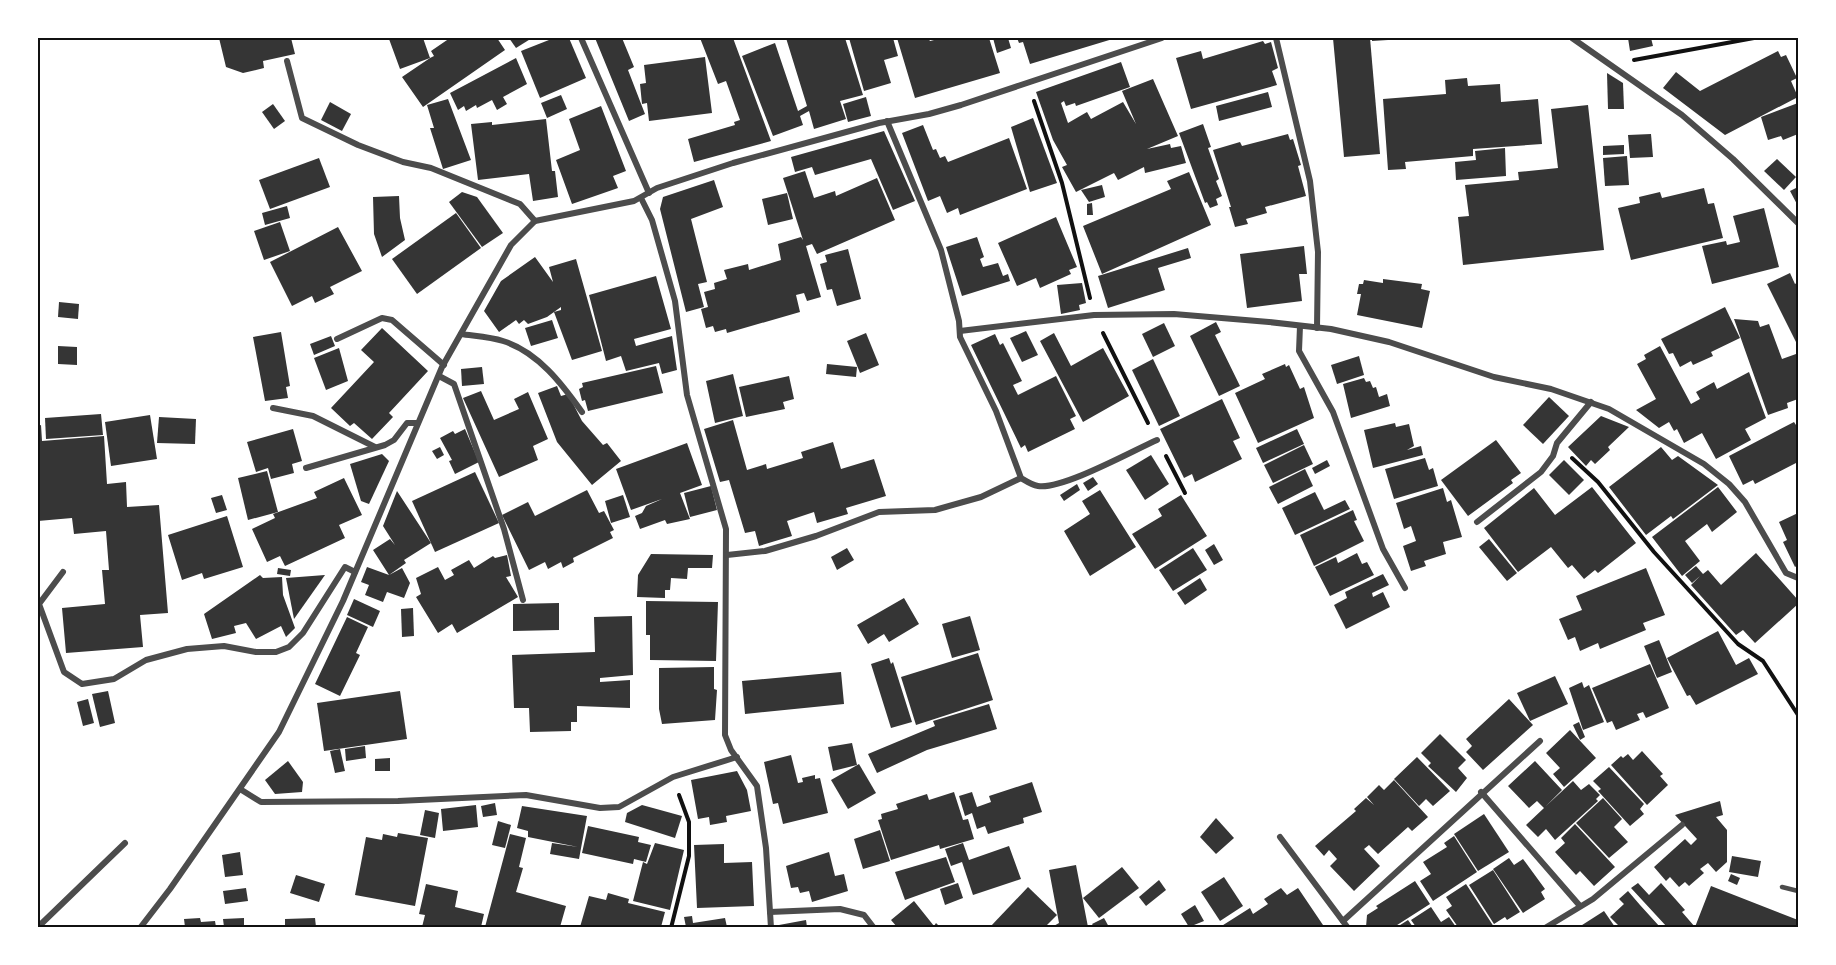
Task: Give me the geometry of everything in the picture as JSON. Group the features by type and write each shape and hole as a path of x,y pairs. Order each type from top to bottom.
{"street":[{"path":"581,38 649,193"},
{"path":"140,927 279,732 355,572 417,423 444,365 511,245 535,220 640,198 733,163 887,121 929,114 1028,84 1162,38"},
{"path":"1276,38 1310,181 1318,252 1317,328"},
{"path":"1572,38 1621,70 1682,115 1733,159 1798,223"},
{"path":"287,61 302,118 358,145 403,162 431,168 520,204 535,220"},
{"path":"887,121 941,250 960,331 996,411 1021,478 1036,486 1049,486 1071,479 1157,440"},
{"path":"640,198 658,239 675,301 687,395 726,530 728,555 725,735 731,750 757,786 766,848 771,927"},
{"path":"960,331 1094,315 1174,314 1300,326 1389,342 1494,377 1551,389 1609,409 1704,464 1729,484 1745,502 1786,573 1798,578"},
{"path":"337,339 382,318 392,320 444,365"},
{"path":"1300,326 1299,351 1333,412 1383,549 1405,588"},
{"path":"461,334 504,341 534,358 562,383 582,412"},
{"path":"439,376 454,384 504,529 523,600"},
{"path":"1477,522 1541,472 1553,456 1557,443 1591,402"},
{"path":"273,408 313,416 376,447"},
{"path":"306,468 394,440 406,423 417,423"},
{"path":"728,555 765,551 816,536 879,512 935,510 981,497 1021,478"},
{"path":"63,572 39,604 64,672 82,684 114,679 146,660 187,649 224,646 256,652 276,652 289,647 303,633 345,567 355,572"},
{"path":"1343,921 1481,792 1540,741"},
{"path":"240,789 261,802 398,801 526,795 600,808 619,807 673,777 737,757"},
{"path":"1481,792 1580,906"},
{"path":"1545,927 1593,899 1682,825"},
{"path":"1280,837 1348,927"},
{"path":"38,927 125,843"},
{"path":"770,912 840,909 864,915 874,927"}],"lane":[{"path":"1782,887 1798,891"}],"path":[{"path":"1621,70 1637,58 1754,38"},
{"path":"1028,84 1062,183 1094,315 1185,493"},
{"path":"1557,443 1598,482 1654,552 1738,644 1763,661 1798,715"},
{"path":"671,927 689,855 689,822 673,777"}],"building":[{"path":"219,38 291,38 295,54 263,61 264,68 243,73 226,67"},
{"path":"423,38 430,58 400,69 389,39"},
{"path":"450,38 497,38 505,50 423,107 402,77 434,56 431,51"},
{"path":"509,38 532,38 516,48"},
{"path":"554,38 569,38 586,78 540,98 521,51"},
{"path":"595,38 622,38 634,67 628,70 645,114 629,121"},
{"path":"700,38 733,38 771,141 694,162 688,139 735,125 734,122 740,120 726,81 718,84"},
{"path":"786,38 845,38 863,95 840,101 846,119 814,129 809,111 800,116 803,125 773,136 742,56 775,43 798,111 807,106"},
{"path":"849,38 893,38 898,56 884,60 891,83 864,91"},
{"path":"897,38 928,38 930,41 942,38 989,38 1000,73 915,98"},
{"path":"993,38 1008,38 1011,48 997,53"},
{"path":"1017,38 1116,38 1030,64 1023,42 1019,43"},
{"path":"1333,38 1370,38 1380,154 1344,157"},
{"path":"1372,38 1404,38 1404,39 1372,41"},
{"path":"1628,38 1651,38 1653,46 1630,51"},
{"path":"1263,41 1265,44 1271,42 1278,68 1272,71 1277,85 1191,109 1176,58 1201,51 1203,59"},
{"path":"1778,51 1781,57 1786,55 1797,78 1791,81 1798,97 1725,135 1663,88 1676,72 1700,91"},
{"path":"705,57 712,113 649,121 647,103 642,104 640,84 646,83 644,65"},
{"path":"516,58 527,84 503,97 507,104 497,110 492,100 477,108 476,105 466,111 464,106 458,110 450,93"},
{"path":"1121,62 1130,87 1076,106 1075,103 1066,106 1064,101 1061,103 1068,123 1087,112 1091,119 1123,102 1136,124 1122,91 1153,79 1178,136 1147,149 1170,144 1171,148 1181,146 1186,163 1145,173 1144,167 1118,180 1114,173 1076,192 1062,167 1067,165 1053,140 1036,92"},
{"path":"1607,73 1623,83 1624,109 1608,109"},
{"path":"1467,78 1468,86 1500,84 1501,102 1538,99 1542,144 1473,149 1473,156 1405,162 1406,169 1388,170 1383,99 1446,94 1445,80"},
{"path":"1268,92 1272,107 1219,121 1216,106"},
{"path":"561,95 567,109 547,118 541,103"},
{"path":"866,97 871,116 848,122 843,104"},
{"path":"448,99 471,160 443,169 430,128 434,128 427,105"},
{"path":"330,102 351,114 342,131 321,120"},
{"path":"1798,103 1798,134 1783,140 1781,136 1768,140 1761,117"},
{"path":"273,104 285,121 274,129 262,112"},
{"path":"1588,105 1604,250 1463,265 1458,217 1469,216 1465,185 1519,180 1518,172 1558,168 1551,109"},
{"path":"601,106 626,171 613,176 618,188 572,204 556,160 580,150 569,119"},
{"path":"1033,118 1057,183 1030,192 1011,127"},
{"path":"546,119 552,171 555,171 558,197 533,201 529,174 478,180 471,124 492,122 492,125"},
{"path":"1203,124 1211,147 1208,148 1219,179 1216,181 1222,196 1216,199 1218,205 1210,208 1207,202 1205,203 1179,133"},
{"path":"923,125 933,150 936,149 940,158 945,156 948,162 1009,138 1027,189 960,215 958,208 947,213 940,196 928,201 902,133"},
{"path":"884,131 915,201 893,210 871,159 815,175 812,167 795,172 791,157"},
{"path":"1288,134 1290,140 1293,139 1301,165 1298,166 1306,196 1265,207 1267,213 1246,219 1248,224 1235,227 1213,150 1240,142 1242,146"},
{"path":"1651,134 1653,157 1630,158 1628,135"},
{"path":"1624,145 1624,154 1603,155 1603,146"},
{"path":"1505,148 1506,176 1456,180 1455,162 1476,160 1475,151"},
{"path":"1627,156 1629,185 1605,186 1603,158"},
{"path":"319,158 330,187 270,209 259,180"},
{"path":"1777,159 1796,177 1784,190 1764,171"},
{"path":"805,171 814,198 835,191 836,196 877,178 895,220 817,254 812,244 806,246 821,297 807,301 804,293 796,295 800,312 727,333 726,329 715,332 713,326 706,328 701,309 708,307 704,292 715,289 714,283 727,279 724,270 748,264 749,270 781,260 778,244 801,237 803,240 783,178"},
{"path":"1189,172 1211,225 1102,274 1083,226 1171,189 1167,181"},
{"path":"714,180 723,207 691,219 707,282 698,284 704,307 686,312 660,209 663,197"},
{"path":"1102,185 1105,197 1089,202 1081,190"},
{"path":"1798,187 1798,206 1790,191"},
{"path":"1704,188 1708,204 1714,203 1723,238 1631,260 1618,208 1640,203 1639,197 1660,192 1662,198"},
{"path":"462,192 477,197 503,233 482,247 449,202"},
{"path":"787,193 793,219 768,225 762,199"},
{"path":"399,196 400,218 405,240 382,257 374,234 373,197"},
{"path":"1092,203 1093,215 1087,215 1087,204"},
{"path":"287,206 290,218 265,225 262,213"},
{"path":"1764,208 1779,267 1712,284 1702,246 1726,241 1727,245 1740,242 1733,216"},
{"path":"456,213 481,248 417,294 392,259"},
{"path":"1056,217 1077,267 1069,270 1071,274 1040,288 1036,278 1017,286 998,243"},
{"path":"280,222 290,251 264,260 254,231"},
{"path":"338,227 362,271 330,287 334,294 315,303 312,296 292,306 270,262"},
{"path":"977,237 984,257 980,259 983,267 998,263 1003,276 1008,274 1010,281 962,296 946,247"},
{"path":"1304,246 1307,274 1299,274 1302,301 1247,308 1240,254"},
{"path":"1188,248 1191,258 1158,268 1165,290 1108,308 1098,276"},
{"path":"848,249 861,299 837,306 832,289 827,290 820,264 827,262 825,255"},
{"path":"535,257 553,282 549,267 576,259 602,351 572,360 554,312 528,324 524,320 519,324 516,320 499,332 484,311 501,281"},
{"path":"1790,273 1795,284 1798,282 1797,344 1767,284"},
{"path":"656,276 671,329 634,339 636,346 672,336 677,370 662,374 659,363 626,371 621,356 606,361 589,295"},
{"path":"1383,279 1422,284 1421,289 1430,291 1422,328 1357,315 1361,294 1357,294 1359,284 1363,284 1364,280 1383,283"},
{"path":"1082,283 1086,303 1079,305 1080,310 1061,314 1057,285"},
{"path":"59,302 79,304 78,319 58,317"},
{"path":"1725,307 1740,338 1711,352 1713,356 1693,365 1691,361 1680,367 1673,353 1669,354 1661,339"},
{"path":"1734,319 1758,321 1760,327 1769,324 1782,359 1796,354 1798,399 1787,403 1788,408 1768,415"},
{"path":"552,320 558,338 531,346 525,328"},
{"path":"1216,322 1221,332 1215,335 1240,386 1219,396 1190,336"},
{"path":"1164,323 1175,346 1153,357 1142,334"},
{"path":"382,328 428,371 389,413 393,417 372,439 354,423 350,426 331,408 374,362 361,350"},
{"path":"1026,331 1038,355 1022,362 1010,338"},
{"path":"281,332 290,386 286,387 288,398 265,401 253,337"},
{"path":"866,333 879,365 860,373 847,341"},
{"path":"1054,333 1071,366 1103,348 1129,396 1083,422 1040,341"},
{"path":"995,334 1000,345 1003,343 1022,381 1013,385 1018,395 1056,376 1076,416 1070,419 1075,429 1028,452 1025,445 1021,448 971,345"},
{"path":"331,336 335,346 314,355 310,344"},
{"path":"58,346 77,347 77,365 58,364"},
{"path":"1660,346 1691,404 1700,399 1696,392 1714,382 1717,389 1749,372 1766,418 1745,429 1751,440 1716,459 1702,433 1684,443 1677,429 1674,431 1669,422 1659,428 1636,410 1656,399 1637,364 1646,359 1644,355"},
{"path":"339,348 348,381 326,390 314,358"},
{"path":"1359,356 1364,375 1337,384 1331,365"},
{"path":"1153,359 1180,416 1159,426 1132,370"},
{"path":"827,364 857,367 856,377 826,374"},
{"path":"1285,364 1286,367 1289,365 1300,389 1304,387 1314,418 1258,443 1235,393 1265,379 1262,374"},
{"path":"656,366 663,393 588,411 585,400 582,401 579,389 583,387 582,383"},
{"path":"482,367 484,384 462,386 461,369"},
{"path":"733,374 743,416 715,423 706,381"},
{"path":"789,376 794,399 783,402 785,409 746,417 739,387"},
{"path":"1364,378 1366,382 1370,381 1373,388 1376,387 1379,397 1387,394 1390,406 1351,418 1343,384"},
{"path":"557,386 561,396 568,394 582,421 603,445 607,443 621,461 592,485 557,442 538,393"},
{"path":"481,391 494,420 519,409 514,399 528,392 548,439 533,446 538,460 499,477 463,398"},
{"path":"1549,397 1569,416 1543,444 1523,425"},
{"path":"1222,399 1240,438 1233,441 1242,459 1195,482 1192,474 1184,478 1160,429"},
{"path":"101,414 103,435 46,439 45,418"},
{"path":"150,415 157,459 111,466 105,422"},
{"path":"1601,416 1629,427 1608,447 1610,450 1595,464 1591,460 1586,466 1568,447"},
{"path":"159,417 196,419 195,444 157,443"},
{"path":"733,420 747,470 766,464 767,469 803,458 801,452 833,442 841,469 874,459 886,496 846,508 848,514 817,523 814,512 787,521 792,536 759,546 755,531 745,533 729,480 720,482 704,429"},
{"path":"1794,422 1798,424 1798,468 1796,463 1755,484 1753,480 1743,485 1729,456"},
{"path":"1395,423 1396,427 1409,424 1414,446 1407,450 1421,446 1423,455 1373,468 1364,430"},
{"path":"41,425 42,441 104,436 107,484 126,482 127,507 159,505 168,613 140,615 143,647 66,653 62,608 105,604 102,570 109,570 106,531 74,534 72,518 38,521 38,426"},
{"path":"293,429 302,461 292,464 294,473 271,479 268,468 256,472 247,442"},
{"path":"465,429 479,462 455,474 449,461 452,460 440,438 453,431 455,434"},
{"path":"1297,429 1304,444 1263,463 1256,448"},
{"path":"1496,440 1521,473 1511,480 1513,483 1468,516 1441,480"},
{"path":"687,443 702,485 680,493 690,519 667,524 665,520 640,529 635,516 642,513 646,506 662,499 631,510 616,469"},
{"path":"1304,445 1313,464 1273,483 1264,465"},
{"path":"440,447 444,455 437,459 432,451"},
{"path":"1661,447 1672,460 1678,456 1718,485 1673,519 1671,516 1646,535 1609,487"},
{"path":"382,454 389,461 369,504 361,501 350,464"},
{"path":"1151,455 1169,484 1145,500 1126,470"},
{"path":"1425,458 1429,470 1433,468 1438,486 1394,499 1385,469"},
{"path":"1327,460 1330,466 1315,474 1312,468"},
{"path":"1564,460 1584,480 1569,495 1549,475"},
{"path":"1305,469 1313,486 1278,504 1269,487"},
{"path":"267,471 278,512 248,520 238,478"},
{"path":"475,472 499,523 435,552 412,501"},
{"path":"1093,477 1098,484 1088,491 1083,483"},
{"path":"344,478 362,515 339,525 345,538 285,566 280,556 267,562 252,529 275,518 273,514 317,498 314,492"},
{"path":"1077,484 1080,490 1064,501 1060,495"},
{"path":"711,486 717,510 690,517 684,493"},
{"path":"1592,487 1636,543 1598,573 1595,570 1584,579 1572,565 1568,568 1551,547 1518,572 1484,528 1534,488 1555,515"},
{"path":"1718,487 1737,512 1712,532 1707,524 1685,541 1700,561 1682,576 1652,537"},
{"path":"1443,488 1447,502 1451,500 1462,537 1443,542 1446,554 1424,561 1426,566 1411,571 1403,546 1416,541 1411,526 1404,529 1396,503"},
{"path":"587,490 599,513 604,511 614,530 610,532 613,538 573,558 574,562 563,568 561,562 548,569 545,562 529,570 502,515 528,502 535,516"},
{"path":"1100,490 1136,547 1090,576 1064,531 1090,514 1082,501"},
{"path":"397,491 431,543 404,560 406,563 389,575 373,550 390,539 395,545 383,526"},
{"path":"1315,492 1324,510 1345,500 1350,509 1295,535 1282,508"},
{"path":"222,495 227,510 216,513 211,498"},
{"path":"623,495 630,517 611,523 605,501"},
{"path":"1181,495 1207,536 1155,569 1132,534 1162,516 1158,509"},
{"path":"1353,510 1357,520 1354,521 1364,541 1314,566 1300,535"},
{"path":"1798,513 1798,565 1795,567 1783,542 1787,540 1779,522"},
{"path":"227,516 243,567 204,579 202,573 182,580 168,535"},
{"path":"1489,539 1517,573 1507,581 1479,547"},
{"path":"1214,544 1223,560 1214,565 1205,550"},
{"path":"847,548 854,560 837,570 831,557"},
{"path":"1193,548 1207,570 1173,591 1159,570"},
{"path":"1357,553 1362,564 1367,562 1374,575 1330,596 1315,567 1336,557 1338,563"},
{"path":"1756,553 1798,600 1798,604 1755,643 1743,630 1736,635 1691,585 1700,576 1692,583 1685,575 1696,566 1703,574 1708,570 1721,585"},
{"path":"651,554 713,555 712,568 688,568 687,579 671,578 670,590 665,590 665,598 637,597 638,575"},
{"path":"507,555 511,576 506,577 518,597 457,633 452,624 438,633 416,597 421,594 416,578 438,567 445,580 454,575 451,570 469,560 474,568 493,556 495,558"},
{"path":"367,567 389,575 402,568 410,583 404,598 387,592 383,602 365,595 369,585 361,582"},
{"path":"278,568 291,570 290,576 277,574"},
{"path":"1646,568 1665,615 1643,623 1646,630 1600,649 1598,643 1580,651 1575,637 1568,640 1559,619 1582,610 1576,596"},
{"path":"1383,574 1389,585 1372,593 1373,597 1383,592 1390,607 1346,629 1334,605 1347,598 1345,592"},
{"path":"260,575 263,578 282,577 283,595 295,628 286,637 281,626 256,639 246,623 234,626 236,633 212,639 204,614"},
{"path":"325,575 294,619 286,578"},
{"path":"1200,578 1207,590 1185,605 1177,593"},
{"path":"904,598 919,624 889,642 884,634 868,644 857,625"},
{"path":"354,599 380,611 373,627 347,615"},
{"path":"646,601 718,602 716,661 650,660 650,635 646,635"},
{"path":"559,603 559,630 513,631 513,604"},
{"path":"413,608 414,636 402,637 401,609"},
{"path":"632,616 633,675 600,678 600,682 630,680 630,708 577,706 577,722 571,722 571,731 530,732 529,708 514,708 512,655 595,652 594,617"},
{"path":"970,616 980,650 952,658 942,624"},
{"path":"347,617 368,627 356,653 360,655 340,696 315,684"},
{"path":"1718,631 1736,665 1749,658 1758,674 1696,705 1690,695 1687,696 1667,658"},
{"path":"1659,640 1672,672 1657,678 1644,646"},
{"path":"978,653 993,700 916,725 901,677"},
{"path":"889,658 891,664 893,662 912,722 891,728 871,664"},
{"path":"1650,664 1669,708 1646,718 1643,712 1637,714 1640,720 1616,730 1612,721 1607,723 1592,688"},
{"path":"714,667 714,689 717,690 715,720 662,724 659,709 659,668"},
{"path":"841,672 844,704 745,714 742,681"},
{"path":"1555,676 1568,704 1530,721 1517,693"},
{"path":"1582,682 1584,688 1589,685 1604,722 1583,730 1569,688"},
{"path":"108,691 115,723 100,727 92,694"},
{"path":"400,691 407,739 324,751 317,703"},
{"path":"88,699 94,723 83,726 77,702"},
{"path":"1509,699 1533,725 1483,770 1466,752 1472,746 1466,739"},
{"path":"989,704 997,729 927,750 877,773 868,754 935,726 933,721"},
{"path":"1579,722 1585,737 1580,740 1573,725"},
{"path":"1570,730 1596,758 1564,787 1553,774 1560,768 1546,753"},
{"path":"1440,734 1466,760 1458,768 1467,778 1456,792 1428,766 1431,763 1421,753"},
{"path":"852,743 857,765 833,771 828,747"},
{"path":"365,746 366,758 346,761 345,749"},
{"path":"340,749 345,771 335,773 330,751"},
{"path":"1642,751 1663,774 1660,776 1668,785 1647,805 1611,765 1621,756 1623,758 1628,754 1633,760"},
{"path":"791,755 798,783 803,782 802,778 815,775 815,779 820,778 828,813 783,824 778,803 773,804 764,762"},
{"path":"1417,757 1450,791 1433,806 1426,799 1419,806 1394,779"},
{"path":"390,758 390,771 375,771 375,759"},
{"path":"288,761 303,782 302,792 275,794 265,780"},
{"path":"1535,761 1562,790 1546,806 1573,781 1581,790 1589,784 1600,795 1596,799 1598,801 1555,840 1546,829 1538,837 1526,825 1544,808 1537,801 1529,808 1508,786"},
{"path":"859,764 876,793 848,809 831,780"},
{"path":"1609,767 1644,804 1640,809 1644,814 1630,826 1598,791 1601,789 1593,781"},
{"path":"737,771 747,790 751,811 726,816 727,822 710,825 709,817 698,819 691,780"},
{"path":"1394,780 1428,817 1412,831 1408,827 1378,854 1369,845 1364,849 1380,866 1354,891 1330,866 1337,859 1329,850 1324,856 1315,846 1356,811 1354,809 1366,798 1374,805 1367,797 1379,785 1384,790"},
{"path":"1032,782 1042,812 1023,818 1024,823 988,834 985,826 977,829 972,813 965,816 959,796 972,792 977,807 991,802 989,796"},
{"path":"954,792 963,820 968,819 974,839 940,849 939,845 891,860 878,820 882,819 881,814 898,809 896,804 927,794 929,800"},
{"path":"1603,798 1622,819 1614,827 1628,842 1609,858 1576,823"},
{"path":"1720,801 1723,815 1716,817 1727,830 1727,862 1716,872 1708,863 1700,869 1704,873 1689,886 1685,882 1679,887 1670,877 1666,881 1654,867 1685,839 1691,845 1697,839 1675,815"},
{"path":"495,803 497,815 483,817 481,806"},
{"path":"476,805 478,827 443,831 441,809"},
{"path":"642,805 682,816 675,838 625,822 627,813"},
{"path":"522,806 587,816 579,859 550,854 552,843 578,847 528,837 528,831 517,828"},
{"path":"425,810 439,813 435,838 420,835"},
{"path":"1484,814 1509,852 1478,871 1454,834"},
{"path":"1216,818 1234,838 1216,854 1200,837"},
{"path":"498,821 511,825 505,848 492,845"},
{"path":"1575,824 1615,867 1594,886 1580,871 1576,875 1555,852 1565,843 1561,838"},
{"path":"588,826 639,837 638,842 651,845 646,862 634,859 633,864 582,853"},
{"path":"880,830 890,861 863,869 854,839"},
{"path":"398,833 428,838 415,906 355,895 366,837 382,840 383,834 397,837"},
{"path":"510,834 526,838 519,867 523,868 516,892 566,906 560,927 485,927"},
{"path":"1454,836 1477,872 1433,901 1420,881 1431,874 1423,862 1447,847 1444,843"},
{"path":"655,843 684,850 670,910 633,901 643,862 647,864"},
{"path":"963,843 969,860 1009,846 1021,879 973,895 962,862 951,866 945,849"},
{"path":"724,844 724,863 752,862 754,906 697,908 694,845"},
{"path":"240,852 243,875 225,877 222,855"},
{"path":"829,852 835,876 844,874 848,891 812,902 809,891 800,893 798,887 791,888 786,866"},
{"path":"1732,856 1761,861 1758,877 1729,872"},
{"path":"946,857 955,882 905,900 895,872"},
{"path":"1509,858 1514,865 1523,859 1545,889 1541,892 1545,899 1523,913 1493,869"},
{"path":"1076,865 1088,927 1052,927 1059,923 1049,870"},
{"path":"1122,867 1139,888 1099,918 1083,898"},
{"path":"1493,870 1520,912 1507,920 1505,917 1494,924 1469,885"},
{"path":"1731,874 1740,878 1737,885 1728,881"},
{"path":"296,875 325,884 319,902 290,893"},
{"path":"1224,877 1243,906 1220,921 1201,892"},
{"path":"1159,880 1166,890 1146,906 1139,897"},
{"path":"1415,881 1430,904 1394,927 1366,927 1367,915 1378,908 1376,906"},
{"path":"958,883 963,898 945,905 940,889"},
{"path":"1638,883 1649,895 1661,883 1685,910 1682,912 1695,927 1667,927 1631,888"},
{"path":"426,884 458,891 455,907 484,914 481,927 422,927 425,915 419,914"},
{"path":"1466,884 1494,927 1458,927 1446,910 1452,906 1446,897"},
{"path":"1711,886 1798,920 1798,927 1695,927"},
{"path":"1028,887 1057,915 1045,927 990,927"},
{"path":"246,888 248,901 225,904 223,891"},
{"path":"1281,888 1287,895 1298,888 1323,925 1220,927 1250,908 1253,914 1268,904 1264,899"},
{"path":"1628,891 1660,927 1620,927 1610,917 1624,904 1619,899"},
{"path":"608,893 629,899 628,903 665,912 661,927 580,927 589,896 606,900"},
{"path":"914,901 934,926 936,923 940,927 897,927 891,920"},
{"path":"1195,905 1204,921 1189,927 1181,914"},
{"path":"1431,907 1441,922 1449,917 1456,927 1416,927 1411,920"},
{"path":"1604,911 1615,927 1579,927"},
{"path":"692,916 693,923 725,918 727,927 686,927 684,917"},
{"path":"200,918 201,922 215,921 216,927 185,927 184,919"},
{"path":"244,918 244,927 224,927 223,919"},
{"path":"315,918 316,927 285,927 285,919"},
{"path":"1104,918 1109,927 1094,927 1092,924"},
{"path":"806,920 807,927 779,927 779,925"},
{"path":"1408,920 1413,927 1397,927"}]}
